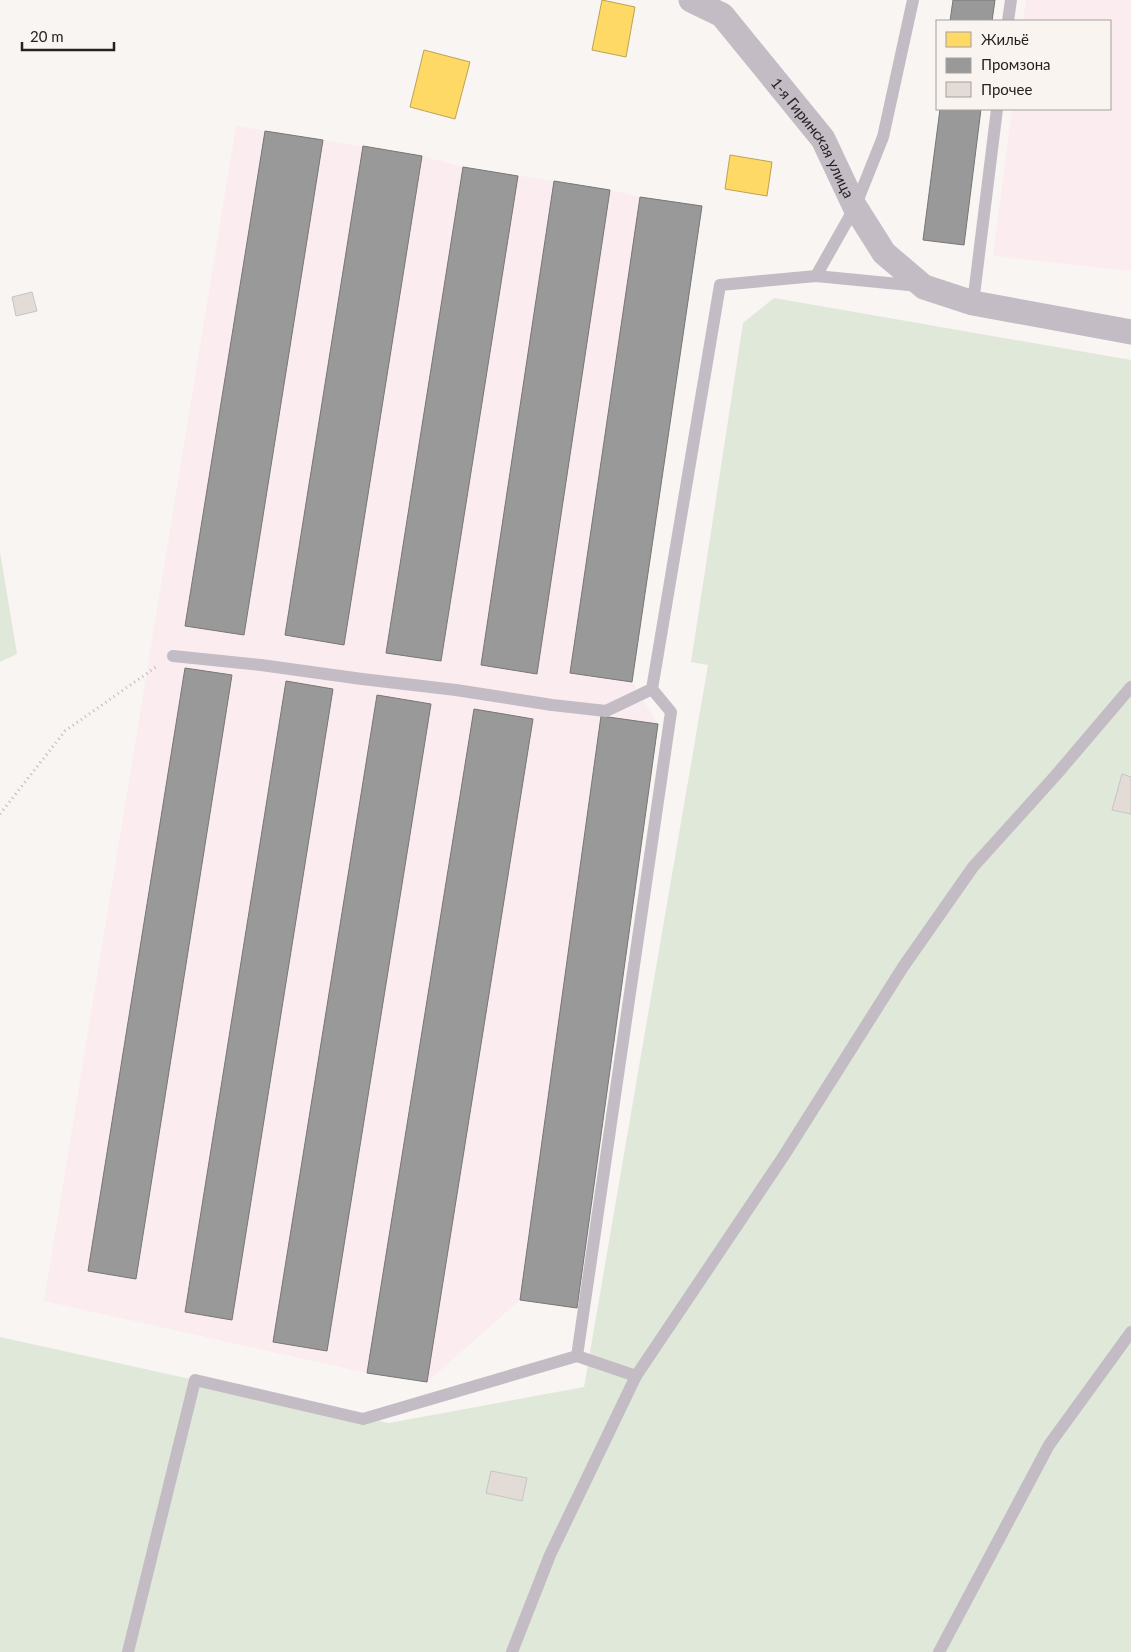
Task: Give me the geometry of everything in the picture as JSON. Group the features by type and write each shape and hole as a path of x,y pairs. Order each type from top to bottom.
{"street":[{"name":"1-я Гиринская улица","path":"691,0 722,15 822,139 854,207 884,253 924,287"},
{"path":"924,287 973,304 1131,332"}],"lane":[{"path":"816,276 854,207 883,137 913,0"},
{"path":"1008,20 1011,0"},
{"path":"973,304 997,110"},
{"path":"577,1356 671,712 652,689 720,285 816,276 924,287"},
{"path":"173,656 261,665 606,711 652,689"},
{"path":"512,1652 550,1555 636,1376 783,1157 903,967 973,867 1056,775 1131,687"},
{"path":"938,1652 1049,1445 1131,1332"},
{"path":"128,1652 195,1380 364,1419 577,1356 636,1376"}],"path":[{"path":"0,814 65,731 173,656"}],"shaded area":[{"path":"1026,0 1131,0 1131,271 993,256 1012,110 1111,110 1111,20 1023,20"},
{"path":"236,126 422,156 463,167 702,206 632,682 658,724 577,1308 520,1300 427,1382 367,1373 44,1301"}],"green space":[{"path":"774,298 1131,360 1131,1652 0,1652 0,1337 389,1423 584,1387 708,665 691,662 743,323"},
{"path":"0,552 17,654 0,662"}],"building: Жильё":[{"path":"602,0 635,7 626,57 592,50"},
{"path":"424,50 470,62 455,119 410,107"},
{"path":"730,155 772,162 767,196 725,189"}],"building: Промзона":[{"path":"953,0 995,0 992,20 950,20"},
{"path":"940,110 981,110 964,245 923,240"},
{"path":"265,131 323,140 244,635 185,626"},
{"path":"363,146 422,156 344,645 285,635"},
{"path":"463,167 518,176 441,661 386,653"},
{"path":"554,181 610,190 537,674 481,665"},
{"path":"640,197 702,206 632,682 570,673"},
{"path":"185,668 232,675 136,1279 88,1271"},
{"path":"286,681 333,689 232,1320 185,1312"},
{"path":"377,695 431,704 327,1351 273,1342"},
{"path":"474,709 533,719 427,1382 367,1373"},
{"path":"601,716 658,724 577,1308 520,1300"}],"building: Прочее":[{"path":"32,292 37,311 16,316 12,297"},
{"path":"1122,774 1131,777 1131,814 1112,810"},
{"path":"491,1471 527,1478 522,1501 486,1493"}]}
